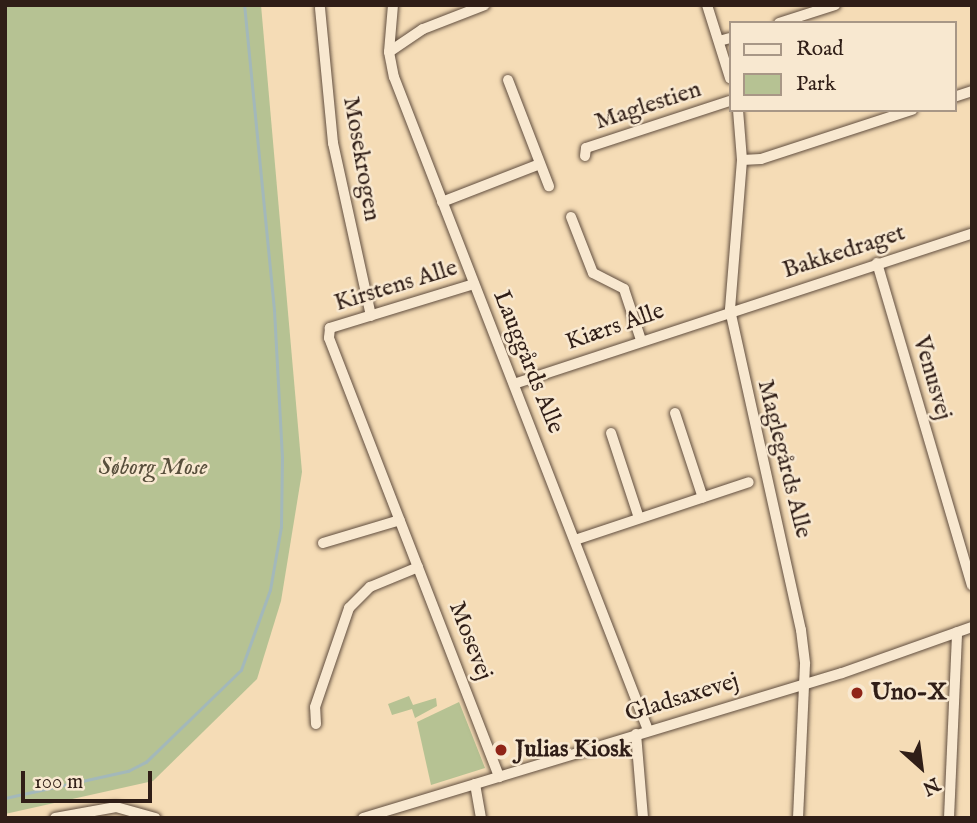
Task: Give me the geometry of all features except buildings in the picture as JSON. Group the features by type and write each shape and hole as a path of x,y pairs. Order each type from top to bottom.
{"street":[{"name":"Lauggårds Alle","path":"393,5 389,52 394,77 648,730"},
{"path":"389,52 423,29 485,5"},
{"path":"707,5 729,75"},
{"path":"785,21 830,6"},
{"name":"Mosekrogen","path":"320,8 333,143 371,316"},
{"path":"719,41 729,38"},
{"path":"508,80 549,186"},
{"name":"Maglestien","path":"585,156 586,148 729,101"},
{"name":"Maglegårds Alle","path":"738,112 743,160 730,310 794,591 804,684 798,818"},
{"path":"743,160 761,159 906,112"},
{"path":"442,202 540,164"},
{"path":"571,217 593,273 622,285 641,340"},
{"name":"Bakkedraget","path":"730,310 972,233"},
{"name":"Venusvej","path":"877,263 972,585"},
{"name":"Kirstens Alle","path":"330,328 474,284"},
{"name":"Kiærs Alle","path":"514,384 730,310"},
{"name":"Mosevej","path":"330,328 329,338 499,777"},
{"path":"675,413 703,498"},
{"path":"611,433 639,519"},
{"path":"575,540 750,482"},
{"path":"323,543 400,520"},
{"path":"316,724 314,707 349,608 370,587 418,567"},
{"name":"Gladsaxevej","path":"363,818 804,684 972,627"},
{"path":"949,818 957,632"},
{"path":"636,734 643,818"},
{"path":"475,784 481,818"},
{"path":"55,818 116,807 155,818"}],"green space":[{"name":"Søborg Mose","path":"5,5 261,5 302,472 281,601 257,679 153,781 5,814"},
{"path":"409,696 413,705 436,698 437,706 415,718 412,709 392,715 388,704"},
{"path":"459,702 485,768 431,785 417,722"}],"waterway":[{"path":"5,798 128,771 146,762 241,670 270,590 281,527 282,458 274,310 244,5"}],"place":[{"name":"Uno-X","path":"857,693"},
{"name":"Julias Kiosk","path":"501,750"}]}
